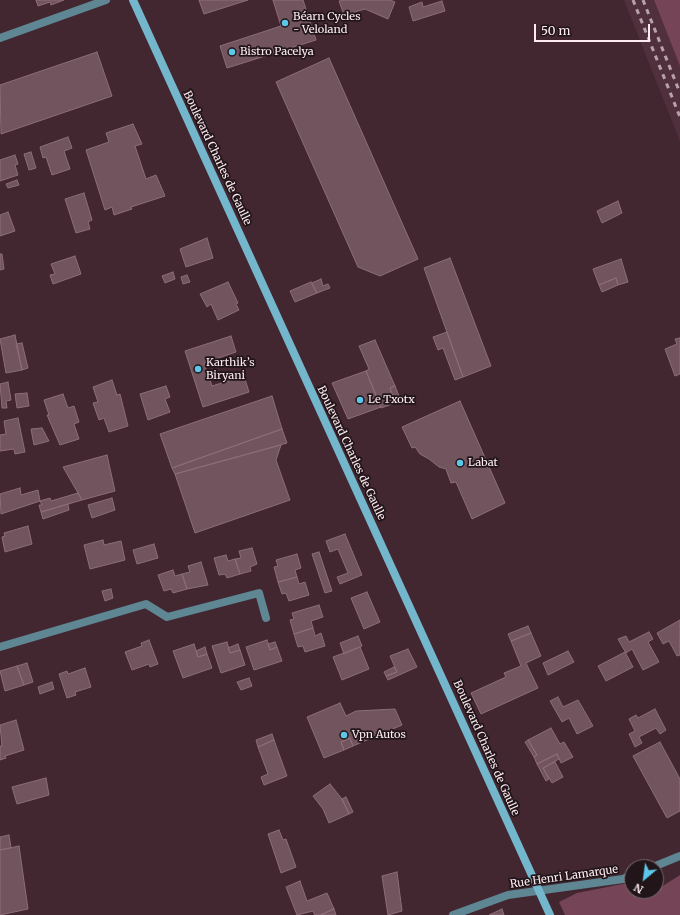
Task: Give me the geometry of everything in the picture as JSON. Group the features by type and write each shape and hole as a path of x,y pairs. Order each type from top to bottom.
{"main road":[{"name":"Boulevard Charles de Gaulle","path":"133,0 550,915"}],"street":[{"path":"0,38 106,0"},
{"path":"0,647 146,604 167,618 259,593 266,618"},
{"path":"664,862 680,856"},
{"name":"Rue Henri Lamarque","path":"453,915 508,895 624,879"}],"shaded area":[{"path":"624,0 654,0 680,66 680,141"},
{"path":"654,0 680,0 680,66"},
{"path":"680,875 680,915 565,915 559,902 577,893 624,884 624,899 664,899 664,885"}],"building":[{"path":"36,0 64,0 51,5 50,2 38,6"},
{"path":"199,0 248,0 204,14"},
{"path":"273,0 303,0 316,40 227,68 220,46 281,26"},
{"path":"390,0 395,2 388,19 365,9 344,15 339,1"},
{"path":"442,1 445,11 413,21 409,7 422,2 423,7"},
{"path":"97,52 112,96 1,134 0,85"},
{"path":"329,58 418,259 380,276 358,267 276,82"},
{"path":"133,124 142,144 135,146 146,179 156,175 165,196 131,207 132,209 114,215 112,207 105,210 86,150 109,142 106,133"},
{"path":"68,137 72,148 64,151 70,169 52,175 46,157 43,158 40,147"},
{"path":"31,152 36,168 29,170 24,154"},
{"path":"15,155 18,164 15,165 18,175 0,181 0,160"},
{"path":"17,180 19,185 8,188 6,184"},
{"path":"84,193 92,220 88,222 90,229 76,233 65,199"},
{"path":"618,201 622,213 602,223 597,211"},
{"path":"8,212 15,231 0,236 0,215"},
{"path":"207,238 213,258 186,267 180,249"},
{"path":"0,254 2,254 4,269 0,270"},
{"path":"75,256 81,274 53,284 50,275 55,274 51,264"},
{"path":"450,258 491,366 463,377 424,268"},
{"path":"621,259 628,282 618,285 616,278 599,285 593,269"},
{"path":"173,272 175,279 165,283 162,276"},
{"path":"187,275 190,282 183,284 181,277"},
{"path":"616,278 618,285 602,292 599,285"},
{"path":"321,279 323,286 328,284 330,288 317,293 312,283"},
{"path":"228,282 238,303 236,304 239,310 218,320 211,304 207,307 200,294"},
{"path":"311,282 317,293 295,302 290,291"},
{"path":"447,332 463,377 455,380 443,348 438,350 433,337"},
{"path":"15,335 22,370 6,373 0,339"},
{"name":"Karthik’s Biryani","path":"231,336 236,352 204,363 212,386 244,376 249,392 203,407 185,351"},
{"path":"680,338 680,374 675,376 665,349 677,344 675,339"},
{"path":"375,340 395,386 390,388 395,403 381,408 366,371 369,369 359,346"},
{"path":"22,343 28,368 22,370 16,344"},
{"path":"366,371 381,407 348,419 332,383"},
{"path":"112,380 117,395 120,394 128,426 109,432 104,418 99,420 93,403 98,402 93,387"},
{"path":"8,382 11,400 6,401 7,408 2,408 0,384"},
{"path":"166,386 170,397 165,399 170,412 148,420 140,394"},
{"path":"395,386 401,401 395,403 390,388"},
{"path":"27,393 29,406 17,408 15,394"},
{"path":"63,394 68,408 74,406 79,422 74,424 79,439 60,445 47,415 49,415 44,400"},
{"path":"272,396 282,429 172,468 160,434"},
{"path":"460,401 505,503 472,519 456,482 451,483 446,469 439,467 420,454 415,447 412,448 402,427"},
{"path":"18,418 25,452 15,454 14,449 0,451 0,435 6,434 4,421"},
{"path":"42,428 49,441 34,445 31,429"},
{"path":"282,429 287,443 175,474 172,468"},
{"path":"281,445 276,460 290,500 195,533 175,474"},
{"path":"107,455 115,491 82,500 63,467"},
{"path":"20,488 21,495 38,490 40,501 1,514 0,494"},
{"path":"78,493 82,500 41,512 39,505 42,505 40,501 50,498 51,501"},
{"path":"112,498 115,510 92,518 88,505"},
{"path":"68,504 69,510 43,519 41,512"},
{"path":"28,526 32,544 5,552 2,537 5,536 4,533"},
{"path":"345,534 362,575 340,584 337,577 348,573 338,549 330,552 326,541"},
{"path":"103,540 104,545 121,541 125,560 90,569 84,545"},
{"path":"154,544 158,558 137,564 133,550"},
{"path":"252,548 257,564 250,567 251,571 240,574 235,559 241,558 239,551"},
{"path":"319,552 332,591 325,593 312,554"},
{"path":"297,554 301,568 295,570 297,577 278,582 274,567 278,566 276,560"},
{"path":"226,555 228,561 235,559 240,574 227,578 225,574 219,575 214,558"},
{"path":"201,562 208,585 187,589 182,574 190,572 188,566"},
{"path":"173,570 175,576 182,574 187,589 173,593 171,589 164,591 158,575"},
{"path":"297,577 299,584 305,582 309,595 289,601 286,593 282,594 278,582"},
{"path":"111,589 113,598 105,601 102,591"},
{"path":"367,592 380,622 364,629 351,598"},
{"path":"319,605 323,617 311,621 313,628 294,634 290,620 294,619 292,613"},
{"path":"680,620 680,655 677,656 669,641 663,644 657,633"},
{"path":"528,626 531,633 511,641 508,634"},
{"path":"313,628 315,636 321,633 325,646 305,652 303,646 298,647 294,634"},
{"path":"649,632 653,639 648,642 659,662 643,670 632,649 626,653 618,639 626,636 629,642"},
{"path":"531,633 541,656 526,663 538,688 481,714 471,693 506,677 504,673 521,666 511,641"},
{"path":"358,636 362,646 344,654 340,643"},
{"path":"149,640 158,664 150,667 149,664 132,670 125,652 142,646 141,643"},
{"path":"267,640 270,650 277,647 282,661 254,670 246,647"},
{"path":"227,642 230,653 240,650 245,665 221,673 212,646"},
{"path":"275,642 277,647 270,650 268,644"},
{"path":"194,644 198,657 207,654 212,668 183,678 173,651"},
{"path":"238,644 240,650 230,653 228,648"},
{"path":"205,647 207,654 198,657 196,651"},
{"path":"360,647 369,669 342,680 333,657"},
{"path":"408,649 417,667 388,680 386,676 397,672 390,656"},
{"path":"568,651 574,662 548,675 543,663"},
{"path":"625,652 633,667 606,681 598,666"},
{"path":"27,663 33,682 24,685 17,666"},
{"path":"17,666 24,685 5,691 0,671"},
{"path":"394,667 397,672 386,676 384,672"},
{"path":"85,668 91,687 75,692 76,695 67,698 59,674 67,671 68,674"},
{"path":"249,678 252,686 241,690 237,682"},
{"path":"52,682 54,689 40,694 38,687"},
{"path":"558,697 563,707 578,700 593,726 577,734 569,718 562,722 550,701"},
{"path":"340,703 346,716 356,711 395,709 402,725 353,746 350,738 341,742 344,750 324,758 307,717"},
{"path":"655,709 666,730 660,734 656,728 639,737 642,743 635,747 629,734 635,731 629,719 636,715 638,718"},
{"path":"16,720 24,750 5,756 6,758 0,760 0,746 2,746 0,725"},
{"path":"551,728 560,744 564,742 573,757 561,763 557,754 537,764 534,757 537,755 528,740"},
{"path":"272,734 274,740 258,747 256,740"},
{"path":"350,738 353,746 344,750 341,742"},
{"path":"274,740 287,776 264,785 261,777 268,774 258,747"},
{"path":"528,740 537,755 534,757 525,742"},
{"path":"660,742 680,779 680,811 667,818 633,756"},
{"path":"557,754 559,759 543,768 549,779 546,781 537,764"},
{"path":"555,762 563,777 552,783 543,768"},
{"path":"46,778 49,795 17,804 12,787"},
{"path":"330,784 342,799 349,814 329,823 323,809 313,796"},
{"path":"346,797 353,812 349,814 342,799"},
{"path":"279,830 283,840 286,839 296,867 281,873 268,834"},
{"path":"9,835 11,848 0,850 0,837"},
{"path":"19,846 28,909 0,915 0,850"},
{"path":"397,872 402,911 388,915 382,876"},
{"path":"300,881 307,901 327,893 334,909 320,915 315,915 313,911 297,915 286,887"},
{"path":"334,909 336,915 320,915"},
{"path":"502,909 504,915 489,915"}],"railway":[{"path":"633,0 680,117"},
{"path":"643,0 680,93"}],"place":[{"name":"Béarn Cycles - Veloland","path":"285,23"},
{"name":"Bistro Pacelya","path":"232,52"},
{"name":"Karthik’s Biryani","path":"198,369"},
{"name":"Le Txotx","path":"360,400"},
{"name":"Labat","path":"460,463"},
{"name":"Vpn Autos","path":"344,735"}]}
